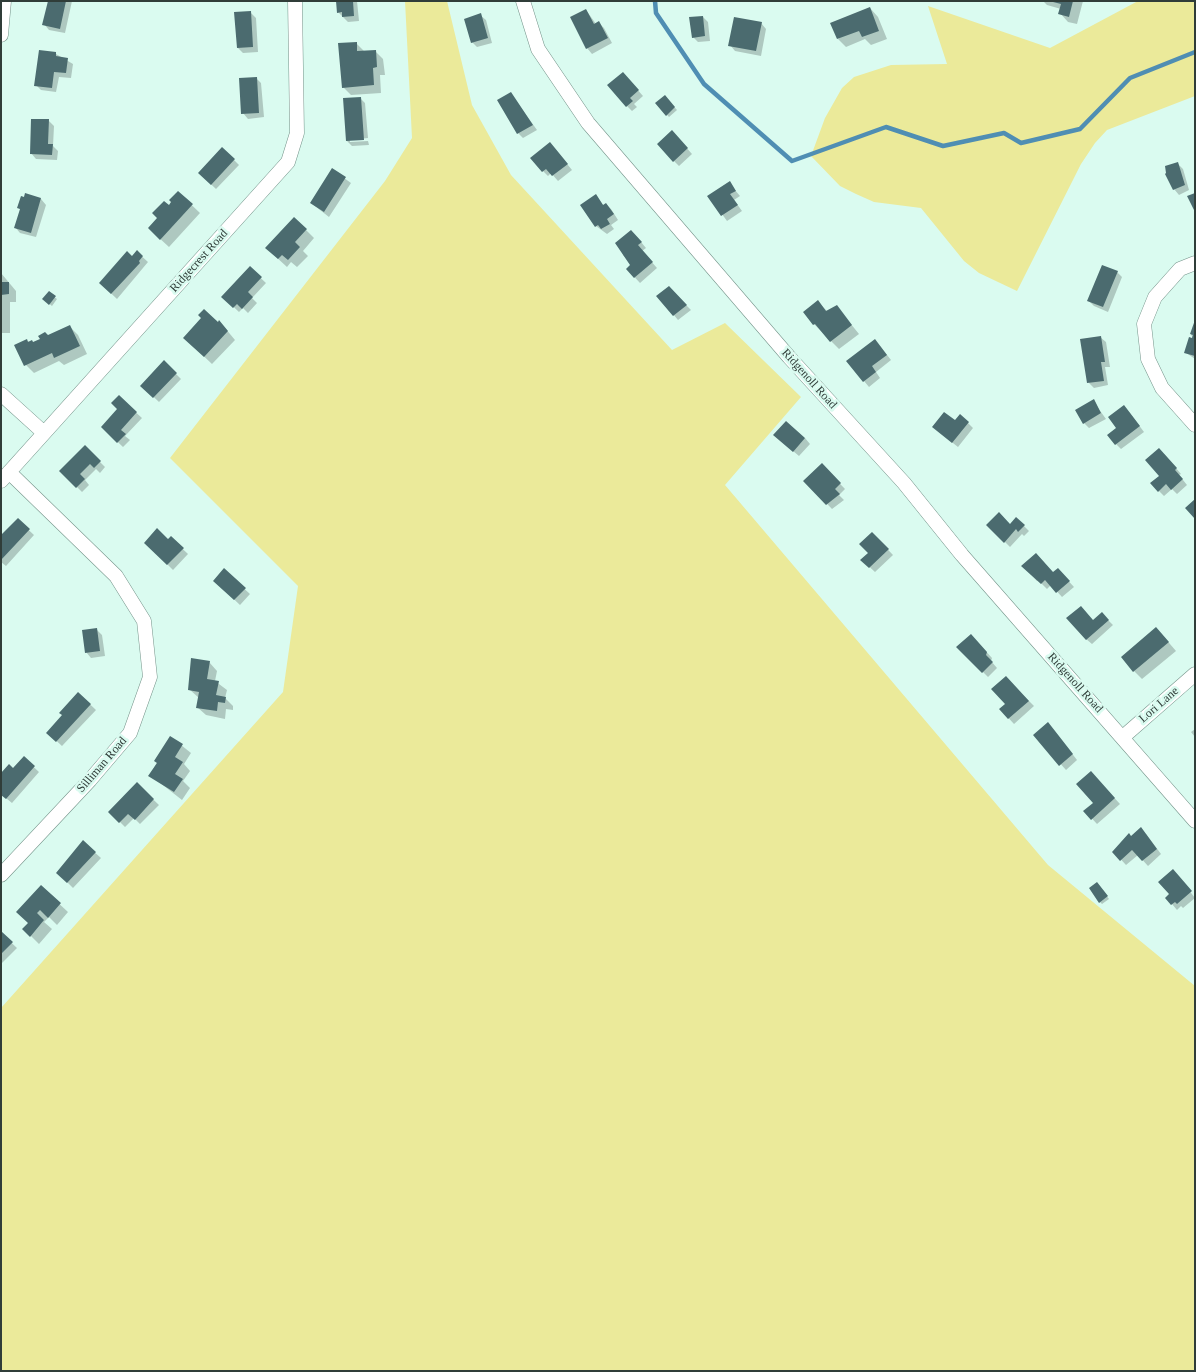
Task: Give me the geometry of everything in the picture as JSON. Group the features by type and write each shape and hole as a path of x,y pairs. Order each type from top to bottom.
{"street":[{"path":"1,35 4,1"},
{"name":"Ridgecrest Road","path":"5,477 43,432 288,162 297,134 295,1"},
{"name":"Ridgenoll Road","path":"523,1 538,49 588,123 788,357 904,483 962,555 1195,821"},
{"path":"1195,262 1180,270 1155,297 1144,324 1148,359 1162,388 1195,425"},
{"path":"1,394 43,432"},
{"name":"Silliman Road","path":"1,875 90,780 130,733 150,677 144,621 116,576 5,477"},
{"name":"Lori Lane","path":"1123,737 1195,674"}],"shaded area":[{"path":"405,1 447,1 472,105 511,175 672,350 725,323 801,397 725,485 1048,865 1195,986 1195,1371 1,1371 1,1008 283,692 298,586 170,458 385,181 412,138"},
{"path":"1138,1 1195,1 1195,96 1107,130 1095,143 1081,164 1017,291 979,273 964,261 921,208 874,202 856,194 840,186 811,156 825,118 842,88 854,77 891,65 947,64 928,6 1050,48"}],"building":[{"path":"48,1 66,1 60,29 42,25"},
{"path":"336,1 353,1 354,16 342,17 342,12 337,13"},
{"path":"1073,1 1069,17 1058,14 1061,4 1053,2"},
{"path":"870,7 879,31 862,37 859,31 837,39 830,23"},
{"path":"586,9 594,24 599,21 608,38 586,49 570,17"},
{"path":"251,11 253,47 237,48 234,12"},
{"path":"481,13 488,38 471,43 464,19"},
{"path":"703,16 705,36 692,38 689,17"},
{"path":"734,17 762,22 756,51 728,46"},
{"path":"357,42 357,51 376,50 377,67 373,68 374,85 342,88 338,43"},
{"path":"39,50 56,52 56,56 68,58 66,73 54,72 52,88 34,86"},
{"path":"623,72 639,90 630,98 633,101 626,107 607,85"},
{"path":"257,77 259,113 241,114 239,78"},
{"path":"511,92 533,125 517,134 497,100"},
{"path":"665,95 675,107 666,116 655,103"},
{"path":"361,97 364,140 346,141 343,98"},
{"path":"31,119 49,119 48,144 53,144 52,155 30,154"},
{"path":"672,130 688,148 673,162 657,144"},
{"path":"550,142 568,164 552,176 546,169 542,172 530,158"},
{"path":"222,147 235,159 211,185 198,173"},
{"path":"1178,162 1185,185 1173,190 1165,174 1165,166"},
{"path":"332,168 346,177 324,212 310,203"},
{"path":"730,181 736,191 730,194 738,205 721,216 707,196"},
{"path":"178,191 193,204 160,240 148,228 157,218 152,213 164,201 169,205 171,202 169,200"},
{"path":"25,193 41,198 31,233 14,228 20,209 17,208 21,196 24,197"},
{"path":"1195,193 1195,212 1187,196"},
{"path":"596,194 603,205 606,203 614,214 607,219 610,224 601,229 598,225 595,227 580,205"},
{"path":"294,217 307,229 295,242 300,247 288,260 282,255 278,259 265,248"},
{"path":"631,230 642,242 638,245 653,262 634,278 626,269 630,265 615,243"},
{"path":"137,250 143,256 139,261 140,263 111,294 99,283 127,251 132,256"},
{"path":"1102,265 1118,271 1103,307 1087,301"},
{"path":"250,266 262,277 248,292 253,297 242,309 237,304 233,308 221,297"},
{"path":"1,282 9,282 9,294 1,295"},
{"path":"669,286 687,305 673,316 656,296"},
{"path":"49,291 56,296 49,305 42,299"},
{"path":"818,300 826,311 837,305 852,325 830,342 803,312"},
{"path":"204,309 218,322 219,320 228,331 204,357 183,338 201,318 198,315"},
{"path":"1195,320 1195,356 1184,353 1189,337 1192,338 1193,335 1190,334"},
{"path":"70,325 80,346 54,358 52,353 24,366 14,345 27,339 28,342 32,340 33,342 40,339 38,336 45,332 48,335"},
{"path":"1101,336 1105,362 1101,362 1104,381 1087,383 1080,339"},
{"path":"875,339 887,355 872,366 876,372 863,382 846,361"},
{"path":"164,360 177,373 153,398 140,386"},
{"path":"119,395 137,412 121,430 126,434 117,443 101,427 117,409 111,403"},
{"path":"1094,399 1101,413 1083,424 1075,410"},
{"path":"1124,405 1140,426 1115,445 1107,435 1116,428 1108,417"},
{"path":"944,412 955,420 960,414 969,422 952,443 932,427"},
{"path":"786,421 805,438 793,452 773,435"},
{"path":"85,445 101,461 94,468 90,464 80,474 85,479 76,488 59,471"},
{"path":"1159,448 1177,468 1175,470 1183,479 1171,490 1166,484 1158,492 1150,483 1159,476 1145,460"},
{"path":"822,463 841,483 835,489 840,494 826,505 803,481"},
{"path":"1195,499 1195,519 1185,508"},
{"path":"999,512 1010,524 1016,517 1025,525 1018,532 1016,529 1004,543 986,525"},
{"path":"18,518 30,529 1,560 1,535"},
{"path":"157,528 168,539 171,536 184,548 167,565 144,543"},
{"path":"872,532 889,549 869,568 860,560 868,553 859,544"},
{"path":"1036,553 1053,572 1058,568 1070,581 1056,593 1045,580 1041,584 1021,566"},
{"path":"224,568 246,588 234,600 213,581"},
{"path":"1081,606 1093,620 1102,612 1109,620 1086,640 1066,618"},
{"path":"1156,627 1169,642 1133,672 1121,657"},
{"path":"97,628 100,651 85,653 82,630"},
{"path":"971,634 993,662 982,673 956,647"},
{"path":"191,658 210,661 207,679 219,681 216,695 226,697 225,703 218,702 217,711 196,708 199,692 188,690"},
{"path":"1006,676 1029,701 1008,719 999,709 1005,704 991,689"},
{"path":"78,692 91,704 56,742 46,733 62,715 59,713"},
{"path":"1048,722 1073,754 1059,766 1033,735"},
{"path":"170,736 183,744 175,757 183,762 175,774 183,779 174,792 148,776 157,763 154,761"},
{"path":"24,756 35,766 6,799 1,795 1,773 9,764 13,768"},
{"path":"1091,771 1115,798 1091,820 1083,811 1093,803 1076,784"},
{"path":"137,782 154,799 135,820 128,814 119,823 108,812"},
{"path":"1141,827 1157,849 1142,861 1132,850 1120,861 1112,852 1129,833 1131,836"},
{"path":"83,840 96,852 67,883 56,873"},
{"path":"1173,869 1192,891 1177,904 1175,902 1171,905 1165,898 1169,894 1158,882"},
{"path":"1097,882 1108,896 1099,903 1089,888"},
{"path":"41,885 61,903 48,918 40,910 37,913 44,920 30,937 22,929 28,923 16,912"},
{"path":"1,931 13,942 1,954"}],"waterway":[{"path":"655,1 656,13 704,84 792,161 886,127 943,146 1004,133 1021,143 1080,129 1130,78 1195,52"}]}
